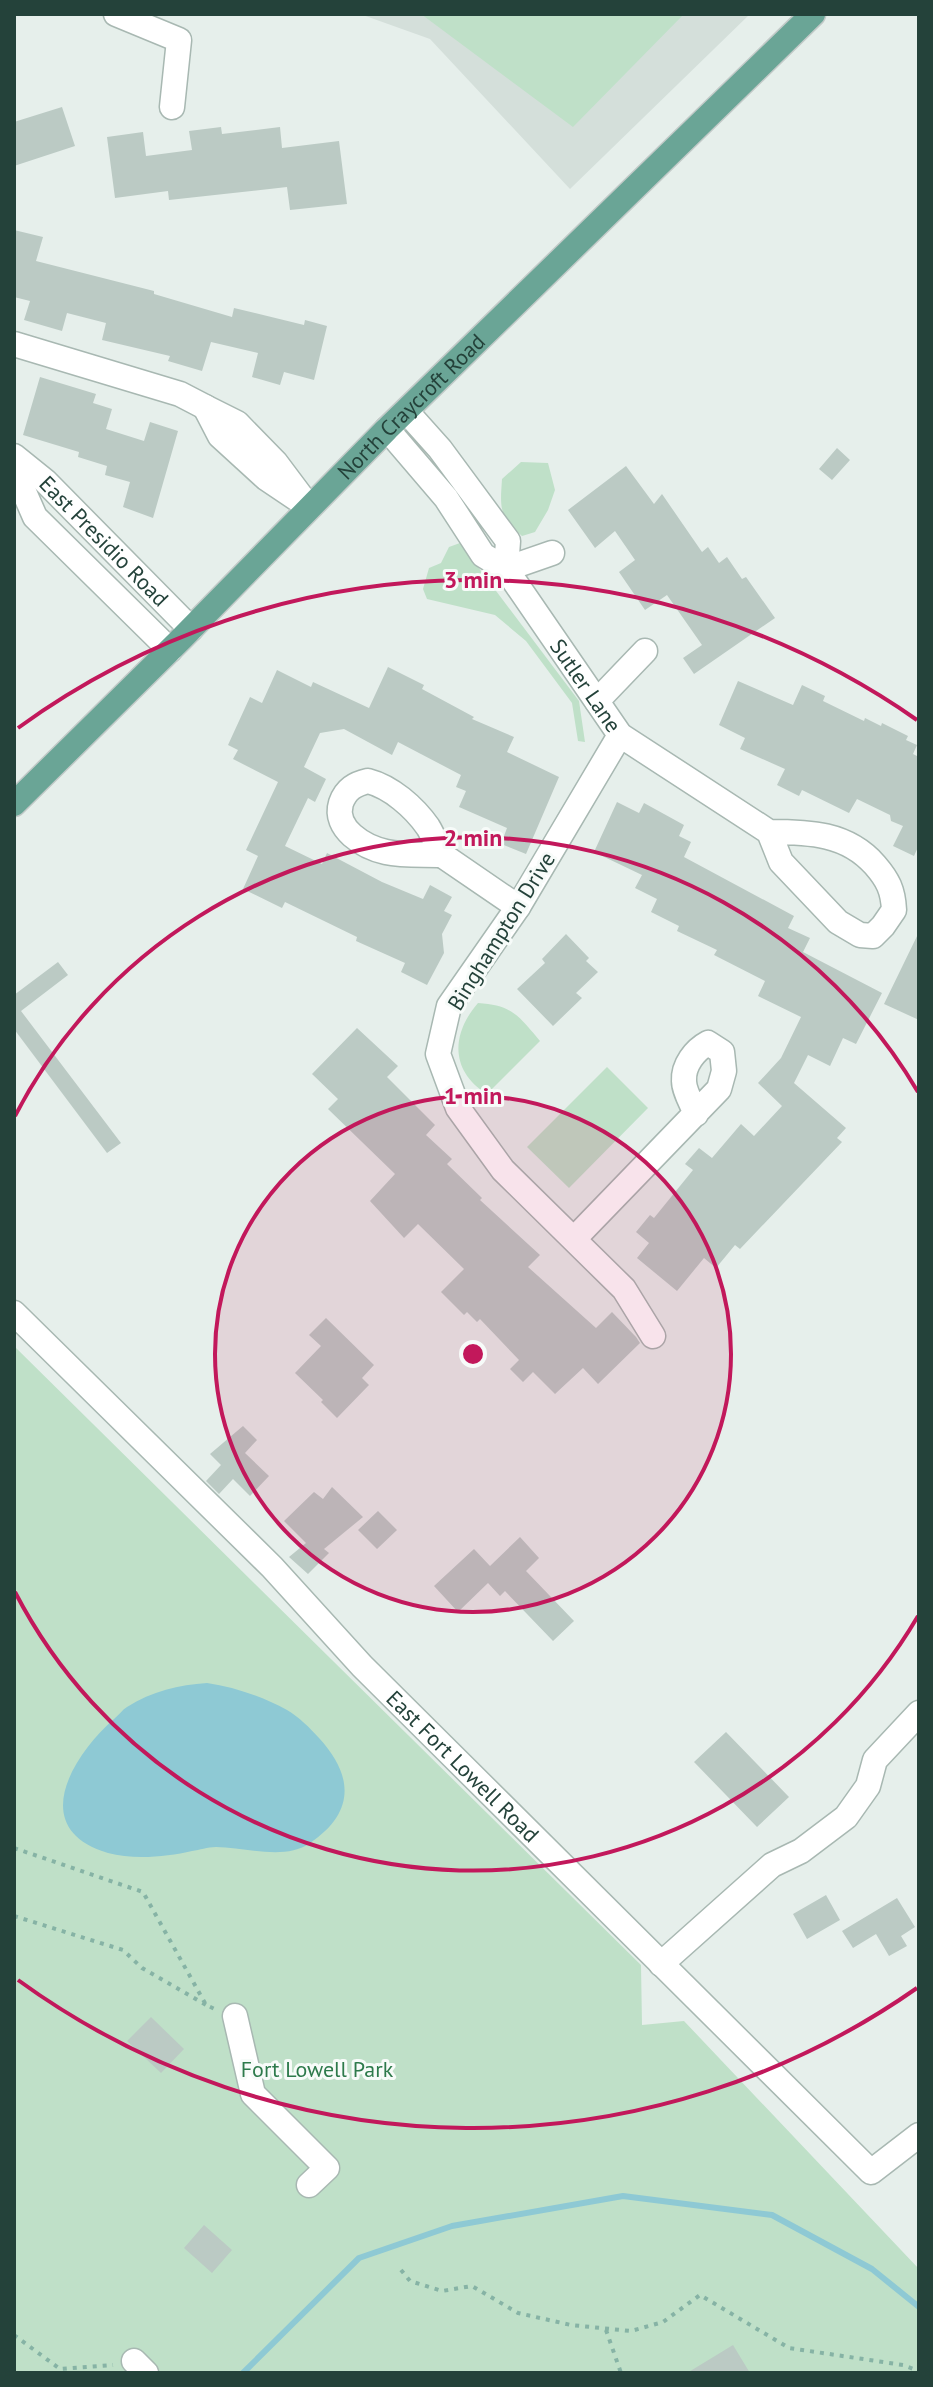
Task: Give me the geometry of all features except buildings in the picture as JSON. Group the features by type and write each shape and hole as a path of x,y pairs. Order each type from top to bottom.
{"main road":[{"name":"North Craycroft Road","path":"14,804 387,429 810,15"}],"street":[{"path":"116,14 179,40 172,107"},
{"path":"14,344 180,394 237,423 276,463 309,507"},
{"name":"Sutler Lane","path":"406,411 440,449 508,541 506,569"},
{"name":"Sutler Lane","path":"387,429 446,498 483,555 506,569 620,735 769,832 824,835 853,845 889,881 894,910 883,926 873,936 860,935 838,922 781,862 769,832"},
{"name":"East Presidio Road","path":"14,456 45,481 191,629"},
{"name":"East Presidio Road","path":"14,469 35,517 170,650"},
{"path":"506,569 552,553"},
{"path":"597,701 645,651"},
{"name":"Binghampton Drive","path":"620,735 518,907 449,1006 438,1054 458,1108 503,1170 624,1289 653,1336"},
{"path":"442,855 518,907"},
{"path":"574,1239 696,1114"},
{"name":"East Fort Lowell Road","path":"14,1313 272,1567 362,1666 871,2172 919,2135"},
{"path":"661,1964 772,1865 801,1851 846,1817 868,1786 875,1760 919,1713"},
{"path":"235,2016 253,2094 327,2168 309,2185"}],"path":[{"path":"14,1848 143,1892 206,2005"},
{"path":"14,1916 123,1950 142,1968 206,2005 235,2016"},
{"path":"401,2270 410,2281 442,2291 472,2286 518,2313 606,2329 631,2331 663,2322 700,2295 789,2348 903,2365 919,2371"},
{"path":"606,2329 621,2373"},
{"path":"14,2335 60,2369 140,2367"}],"shaded area":[{"path":"360,14 750,14 570,189 430,39"}],"green space":[{"path":"421,14 684,14 573,127"},
{"path":"521,462 548,463 555,490 535,532 522,536 505,517 501,498 502,479"},
{"path":"460,543 579,701 585,742 578,741 572,703 526,641 495,615 427,599 423,589 429,568 441,563 449,547"},
{"path":"478,1003 499,1006 514,1013 540,1041 487,1094 466,1074 458,1052 463,1027"},
{"path":"607,1067 648,1108 569,1188 527,1147"},
{"name":"Fort Lowell Park","path":"14,1346 641,1965 642,2025 684,2021 919,2269 919,2373 14,2373"}],"water":[{"path":"207,1683 238,1690 278,1705 316,1734 331,1752 343,1780 342,1807 335,1819 310,1843 289,1851 216,1847 139,1857 108,1853 83,1842 69,1827 63,1810 65,1791 72,1771 98,1734 136,1701 166,1690"}],"waterway":[{"path":"243,2373 359,2258 452,2226 623,2196 772,2215 872,2269 919,2307"}]}
